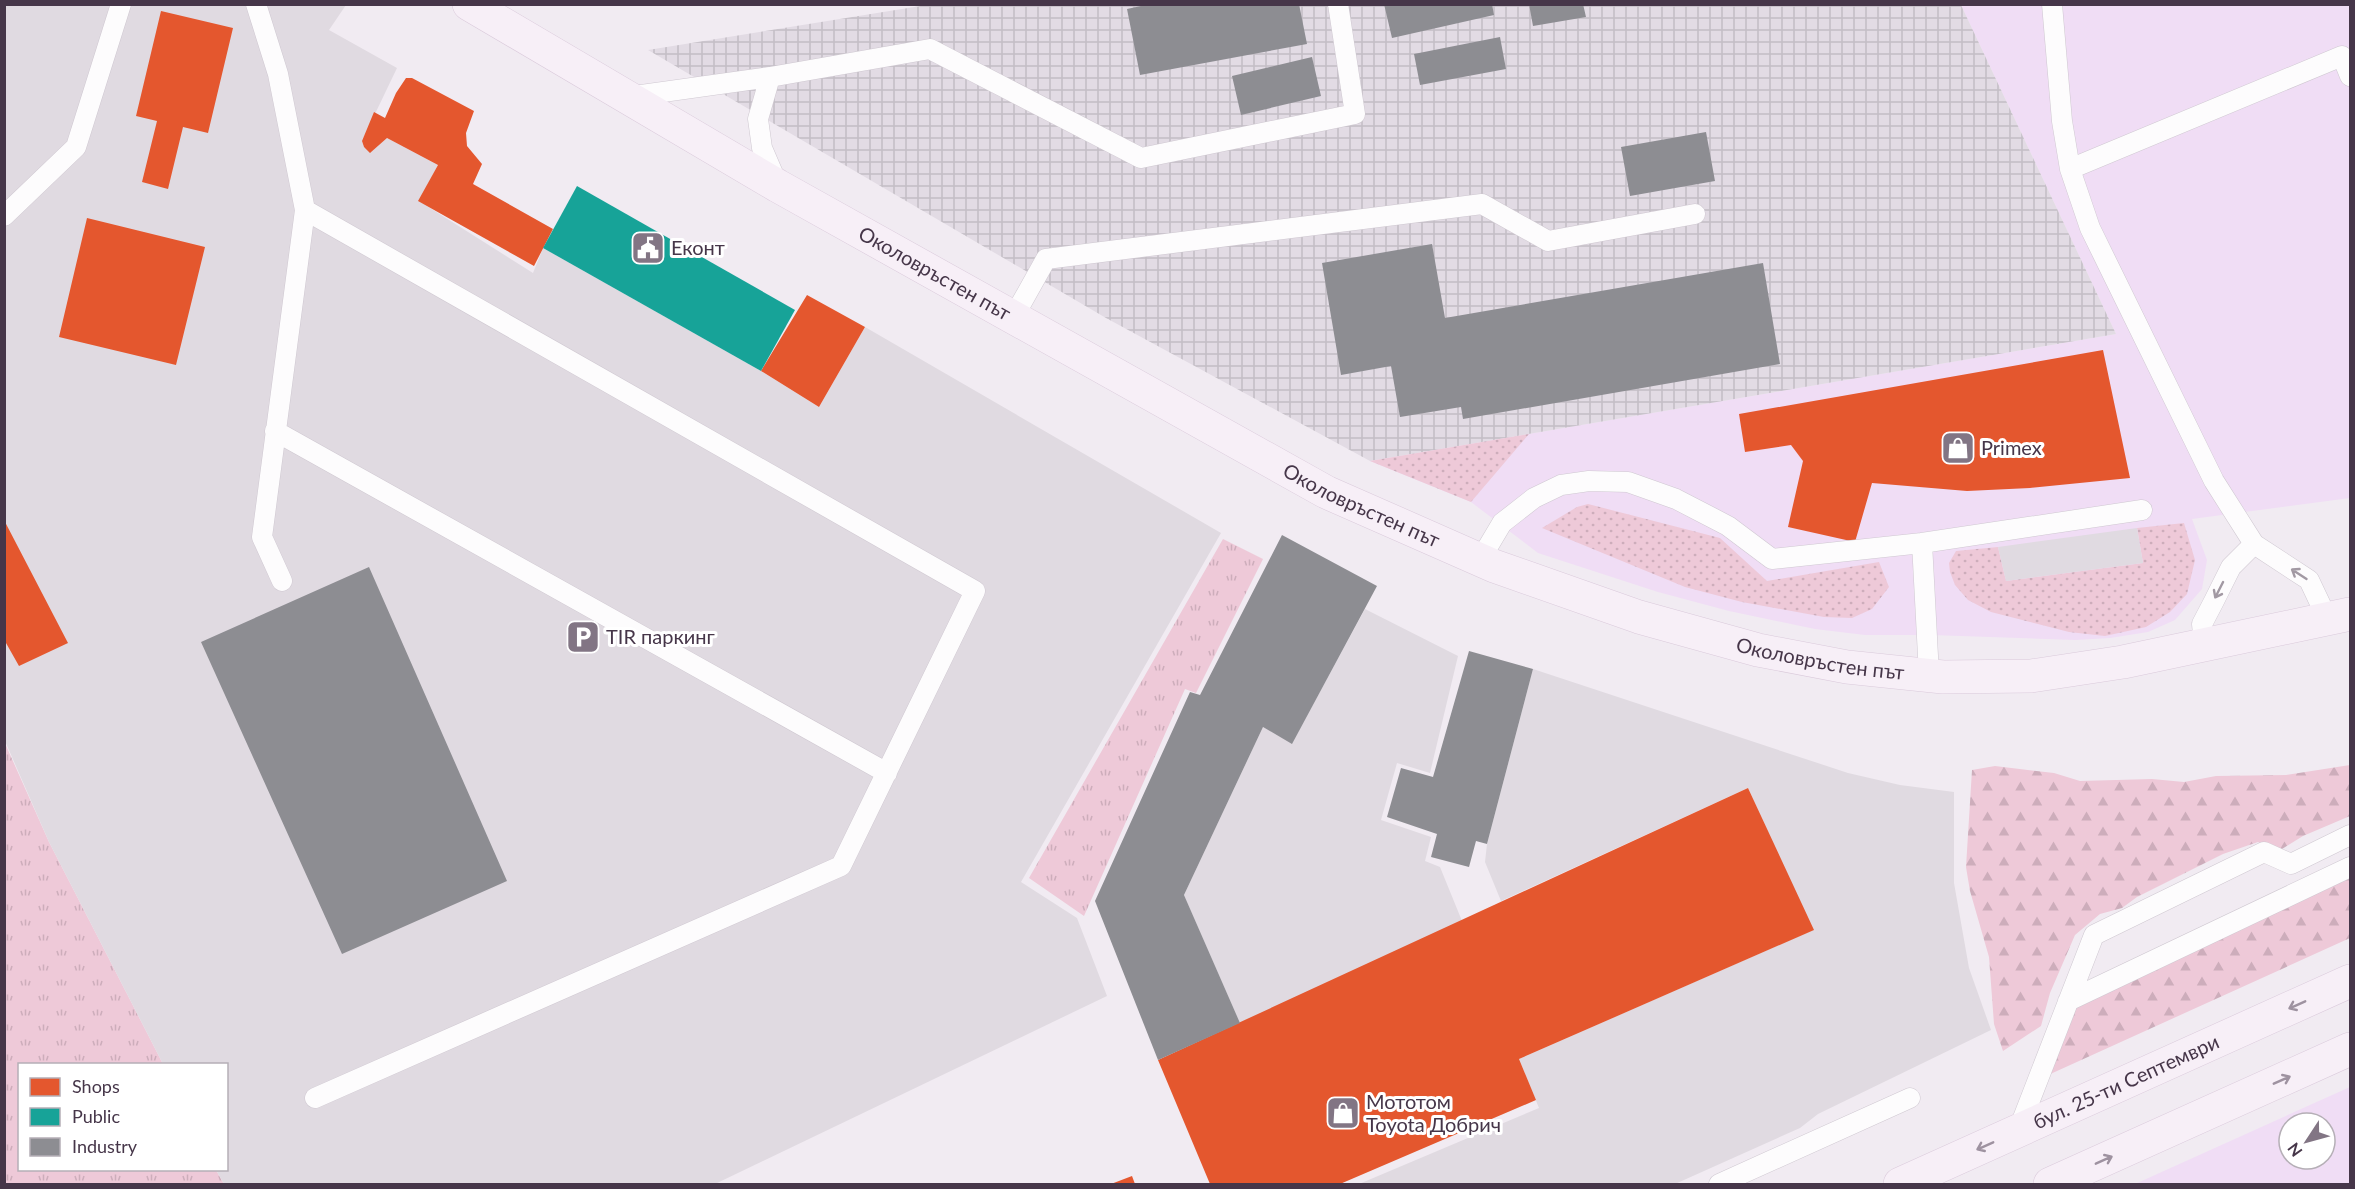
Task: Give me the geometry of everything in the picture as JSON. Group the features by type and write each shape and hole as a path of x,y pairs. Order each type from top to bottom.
{"main road":[{"name":"Околовръстен път","path":"469,4 778,186 1326,492 1480,560 1639,617 1758,650 1847,667 1929,675 2031,676 2124,662 2339,616"},
{"name":"бул. 25-ти Септември","path":"1900,1185 2350,981"},
{"path":"2054,1184 2350,1049"}],"lane":[{"path":"4,216 76,147 122,4"},
{"path":"256,4 278,74 305,210 262,537 282,581"},
{"path":"627,97 930,49 1142,158 1355,114 1338,4"},
{"path":"2052,4 2062,121 2070,169 2090,228 2214,481 2254,544 2309,580 2339,616"},
{"path":"2070,169 2346,54 2350,76"},
{"path":"770,76 758,118 762,148 778,186"},
{"path":"1013,318 1046,259 1482,204 1548,241 1695,214"},
{"path":"305,210 975,591 841,866 315,1098"},
{"path":"275,431 887,773"},
{"path":"1480,560 1502,523 1534,498 1562,485 1589,481 1628,482 1676,499 1728,526 1772,559 1922,543 2142,510"},
{"path":"1922,543 1929,675"},
{"path":"2204,644 2202,624 2222,584 2231,567 2254,544"},
{"path":"2018,1131 2094,935 2264,852 2291,864 2350,835"},
{"path":"2068,1001 2350,867"},
{"path":"1719,1185 1910,1098"}],"shaded area":[{"path":"933,4 1961,5 2116,334 1370,461 1106,318 648,50"},
{"name":"TIR паркинг","path":"4,5 346,5 329,30 397,68 362,141 364,147 371,152 387,138 438,165 419,201 533,273 543,248 761,371 819,407 865,327 1221,533 1021,882 1077,918 1107,996 715,1184 224,1184 217,1171 228,1171 228,1063 162,1063 49,842 5,741"},
{"path":"1961,5 2350,5 2350,498 2192,519 2207,560 2202,589 2175,620 2148,632 2110,638 2075,640 1865,635 1815,629 1729,611 1658,592 1538,553 1471,502 1370,461 2116,334"},
{"path":"2137,528 2143,563 2006,581 1998,547"},
{"path":"1365,609 1458,656 1430,773 1397,763 1381,820 1431,837 1425,861 1440,867 1462,921 1240,1023 1184,895 1263,727 1292,743"},
{"path":"1533,669 1848,773 1900,785 1954,792 1954,883 1969,968 1991,1030 1818,1114 1800,1128 1675,1184 1359,1184 1539,1108 1519,1059 1813,930 1748,788 1501,901 1485,862 1487,844"},
{"path":"2350,1087 2350,1184 2135,1184 2277,1120 2277,1171 2337,1171 2337,1111 2297,1111"}],"green space":[{"path":"1529,434 1471,502 1370,461"},
{"path":"1588,504 1720,538 1767,581 1879,562 1889,587 1872,609 1852,618 1824,617 1742,602 1685,587 1542,528 1577,507"},
{"path":"2184,523 2195,560 2187,594 2170,612 2146,627 2105,636 2069,632 1991,612 1968,600 1955,585 1950,572 1949,563 1956,551 1998,547 2006,581 2143,563 2137,528"},
{"path":"1223,539 1263,559 1196,693 1185,689 1084,916 1029,878"},
{"path":"4,741 49,842 162,1063 18,1063 18,1171 217,1171 224,1184 5,1184"},
{"path":"2350,765 2350,816 2303,836 2277,852 2258,842 2223,854 2137,897 2122,908 2100,914 2075,935 2050,993 2041,1026 2003,1051 1994,1024 1989,957 1970,891 1966,867 1972,770 1995,766 2054,773 2080,781 2152,779 2184,782 2216,776 2286,775"},
{"path":"2350,878 2350,938 2046,1076 2073,1007"}],"building: Shops":[{"path":"161,11 233,28 208,133 183,127 168,189 142,182 157,121 136,116"},
{"path":"406,78 412,78 474,111 466,133 467,146 482,164 473,184 553,229 534,266 418,201 438,165 387,138 370,153 364,147 362,141 374,112 385,118 396,93"},
{"path":"87,218 205,247 176,365 59,337"},
{"path":"807,295 865,327 819,407 761,371"},
{"name":"Primex","path":"2103,350 2130,478 2030,488 1967,491 1872,483 1855,542 1788,527 1803,461 1791,445 1745,452 1739,414"},
{"path":"4,520 68,643 19,666 6,643 4,644"},
{"path":"1748,788 1814,930 1519,1059 1536,1100 1340,1184 1210,1184 1158,1060"},
{"path":"1132,1176 1135,1184 1111,1184"}],"building: Public":[{"path":"577,186 795,310 761,371 543,248"}],"building: Industry":[{"path":"1150,4 1299,4 1307,44 1140,75 1127,9"},
{"path":"1384,4 1492,4 1494,15 1392,38"},
{"path":"1529,4 1583,4 1586,17 1533,26"},
{"path":"1500,37 1506,69 1420,85 1414,54"},
{"path":"1312,57 1321,96 1241,115 1232,76"},
{"path":"1706,132 1715,181 1630,196 1621,147"},
{"path":"1432,244 1445,318 1763,263 1780,364 1463,419 1461,407 1400,417 1391,366 1341,375 1322,263"},
{"path":"1282,535 1377,586 1292,744 1263,727 1184,895 1240,1023 1158,1060 1095,901 1190,692 1200,695"},
{"path":"369,567 507,881 342,954 201,642"},
{"path":"1469,651 1533,669 1487,844 1476,841 1469,867 1431,857 1437,834 1387,817 1401,768 1433,777"}],"place":[{"name":"Еконт","path":"648,248"},
{"name":"Primex","path":"1958,448"},
{"name":"TIR паркинг","path":"583,637"},
{"name":"Мототом Toyota Добрич","path":"1343,1113"}]}
